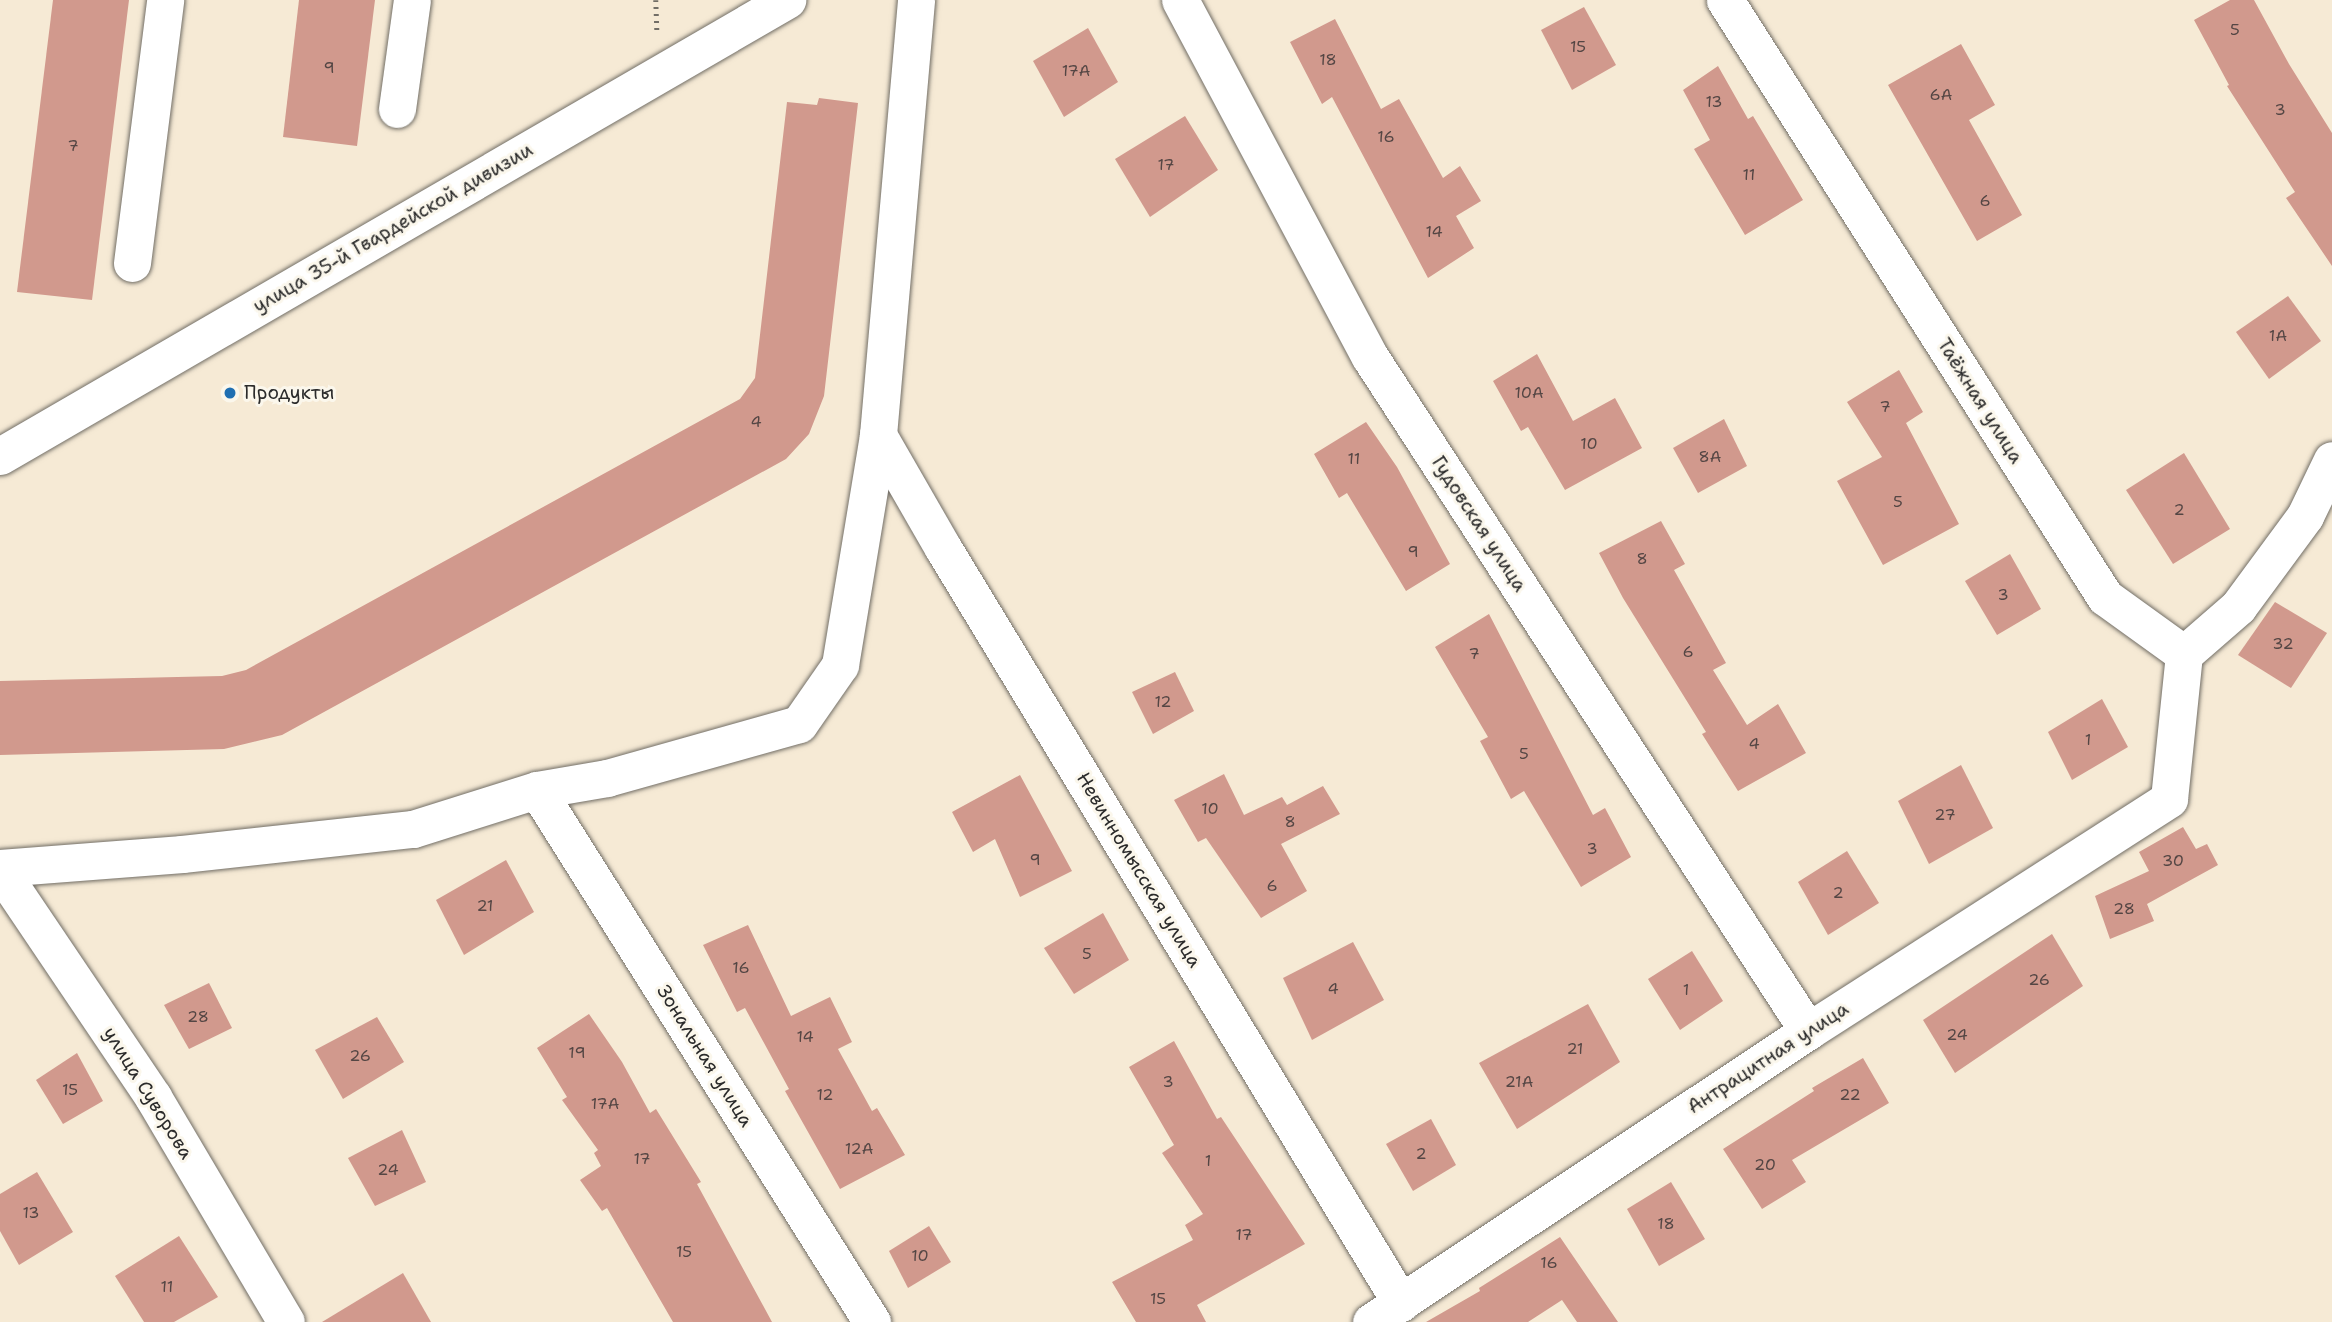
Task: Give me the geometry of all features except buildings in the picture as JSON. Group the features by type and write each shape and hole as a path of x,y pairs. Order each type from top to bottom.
{"street":[{"path":"131,263 165,0"},
{"path":"397,110 412,0"},
{"name":"улица 35-й Гвардейской дивизии","path":"0,456 787,0"},
{"path":"0,869 182,854 412,829 537,790 607,778 799,724 840,665 878,435 916,0"},
{"name":"Гудовская улица","path":"1180,0 1370,358 1808,1031"},
{"name":"Таёжная улица","path":"1725,0 2105,597 2184,654"},
{"name":"Невинномысская улица","path":"878,435 943,548 1401,1303"},
{"path":"2184,654 2238,607 2305,516 2332,460"},
{"name":"Антрацитная улица","path":"1371,1322 1808,1031 2169,799 2184,654"},
{"name":"Зональная улица","path":"537,790 872,1322"},
{"name":"улица Суворова","path":"0,869 153,1097 286,1322"}],"place":[{"name":"Продукты","path":"230,393"}]}
